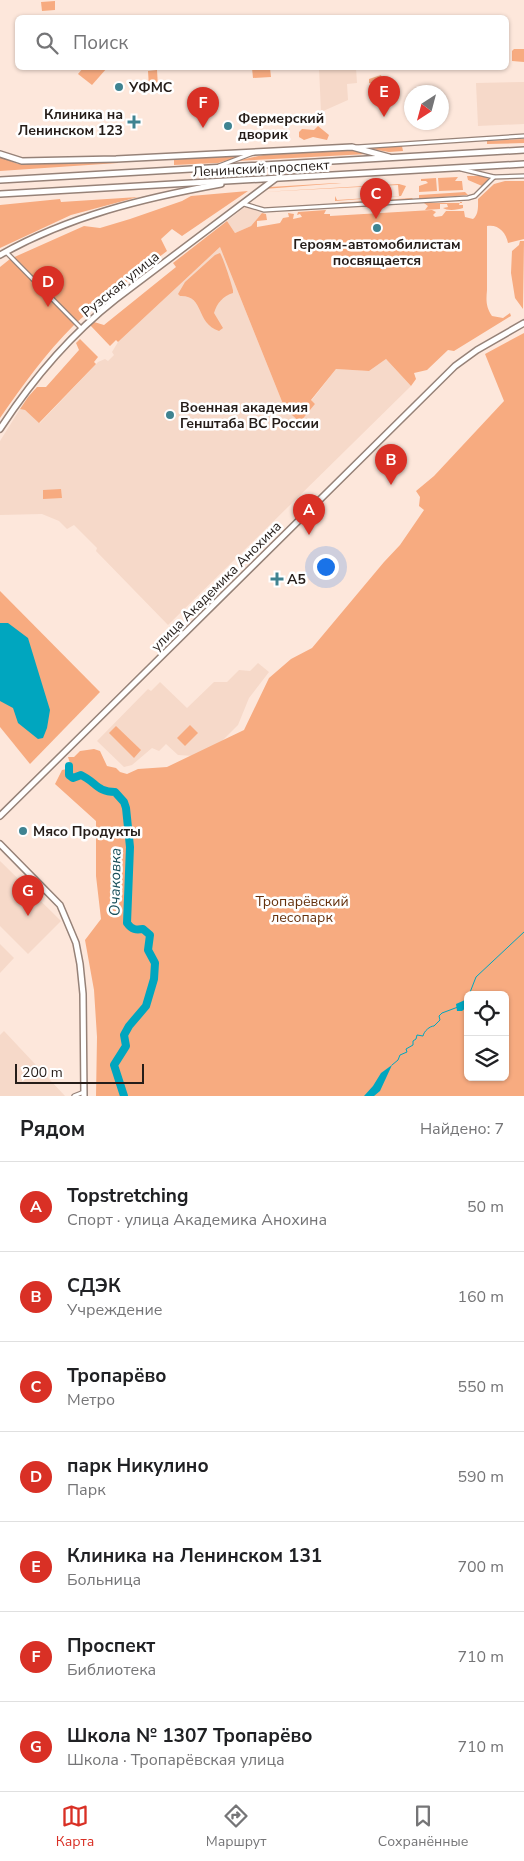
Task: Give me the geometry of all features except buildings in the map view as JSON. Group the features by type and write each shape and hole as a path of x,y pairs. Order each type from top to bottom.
{"main road":[{"path":"0,154 17,160 34,161 352,148 394,158"},
{"name":"Ленинский проспект","path":"0,180 524,150"},
{"name":"Ленинский проспект","path":"0,194 524,164"},
{"name":"Рузская улица","path":"0,429 36,378 82,329 116,299 276,178"},
{"path":"0,255 61,225 88,215 162,195 241,181"},
{"name":"улица Академика Анохина","path":"0,816 455,366 484,345 524,323"},
{"path":"0,844 60,905 74,938 84,994 84,1094"}],"street":[{"path":"352,148 524,136"},
{"path":"215,168 256,152"},
{"path":"452,167 494,177 524,176"},
{"path":"240,205 251,205 264,210 469,198 475,196 494,177"},
{"path":"6,252 82,329"},
{"path":"74,1096 84,1094"}],"shaded area":[{"path":"319,70 356,70 357,83 347,84 348,100 321,112"},
{"path":"524,82 524,124 478,126 476,83"},
{"path":"245,207 262,213 251,226 235,233 227,221"},
{"name":"Военная академия Генштаба ВС России","path":"220,247 285,409 300,421 315,404 311,401 336,369 369,371 386,359 411,386 168,625 96,551 97,548 74,525 67,529 59,521 42,514 0,515 0,441 20,409 25,410 40,423 98,362 105,359 108,361 114,355 112,352 118,342"},
{"path":"258,663 269,672 249,698 238,725 220,743 194,756 178,755 166,744 159,751 152,748 132,765 124,767 97,741 148,689 151,691 160,682 187,708 214,682 227,682 239,670 250,671"},
{"path":"0,861 61,921 28,954 0,926"},
{"path":"0,944 14,958 0,973"},
{"path":"4,1031 65,1096 0,1096 0,1035"}],"green space":[{"path":"55,1 55,10 42,11 41,2"},
{"path":"514,49 524,49 524,62 512,61 512,51"},
{"path":"81,70 105,70 92,85 78,74"},
{"path":"157,70 158,87 149,88 148,71"},
{"path":"252,70 270,70 271,77 253,78"},
{"path":"381,75 381,81 385,86 374,90 373,84 369,83 369,79"},
{"path":"318,126 329,135 327,140 313,137 304,140 299,137 299,132 302,129 314,130"},
{"path":"524,139 524,143 487,144 487,141"},
{"path":"402,146 403,151 389,152 371,149 371,148"},
{"path":"349,149 367,152 367,154 236,161 263,155"},
{"path":"245,155 218,163 174,165 174,158"},
{"path":"0,157 18,164 118,161 118,163 0,171"},
{"path":"467,176 483,176 489,179 482,186 468,180"},
{"path":"458,177 455,181 462,181 463,190 439,191 438,178"},
{"path":"436,178 437,191 419,192 419,186 428,183 421,181 421,179"},
{"path":"505,181 524,181 524,239 508,243 501,230 495,226 487,226 487,301 492,316 503,318 510,313 511,316 454,351 448,350 427,370 414,373 416,379 411,386 386,359 369,371 336,369 311,400 315,404 300,422 285,409 220,247 118,342 116,340 110,346 90,325 94,322 104,325 176,267 173,263 227,221 235,233 251,226 262,213 266,214 267,220 257,221 257,227 280,223 283,218 289,217 288,213 294,214 293,219 302,217 300,214 297,215 298,212 326,210 324,214 330,214 330,216 432,210 436,212 433,215 435,217 442,216 446,211 464,211 465,217 473,219 477,212 478,199 494,184"},
{"path":"342,183 264,189 270,187"},
{"path":"399,184 406,186 401,196 335,201 335,196 337,200 399,196 398,185 262,192"},
{"path":"248,191 182,236 172,229 161,239 167,251 108,296 74,325 35,370 0,418 0,267 10,259 84,226 100,228 182,201 191,196"},
{"path":"465,192 468,195 419,199 419,195"},
{"path":"138,197 71,215 0,248 0,205 60,199 61,202"},
{"path":"413,199 336,204 336,203"},
{"path":"460,202 459,205 463,205 463,208 453,210 443,208 448,207 447,204 440,204 440,209 425,210 428,206 424,203"},
{"path":"520,241 524,241 523,309 515,298 511,273 512,251 519,245"},
{"path":"220,253 233,293 223,298 215,309 214,313 223,328 219,331 206,322 193,300 178,294 185,282 215,255"},
{"name":"Тропарёвский лесопарк","path":"524,333 524,1096 96,1096 97,1037 94,990 85,940 101,919 96,876 96,821 55,784 62,770 67,769 70,763 68,757 74,757 80,751 94,749 100,751 107,766 127,774 138,769 167,767 244,730 269,678 291,659 312,648 400,545 424,510 419,506 420,497 416,491 434,476 504,401 485,354"},
{"path":"80,339 98,357 94,362 96,364 39,423 25,410 20,409 37,387 46,387 79,350 76,343"},
{"path":"61,489 62,498 43,499 43,490"},
{"path":"0,591 100,692 30,764 0,727"},
{"path":"190,725 198,733 185,746 177,738"},
{"path":"116,726 141,750 134,758 109,733"}],"water":[{"path":"0,623 8,623 28,638 50,710 43,738 38,739 18,723 13,708 0,701"},
{"path":"464,1000 464,1009 457,1011 456,1004"},
{"path":"392,1065 380,1091 374,1096 364,1096 381,1073"}],"waterway":[{"name":"Очаковка","path":"69,766 69,775 73,778 81,775 100,788 109,792 115,792 124,802 130,847 127,923 132,928 143,929 150,935 148,950 155,963 154,979 146,1006 124,1035 126,1046 114,1065 124,1096"},
{"path":"471,991 476,977 524,932"},
{"path":"392,1065 398,1060 400,1055 407,1052 406,1049 413,1045 417,1035 423,1036 427,1029 434,1026 440,1020 439,1016 442,1013 458,1007"}],"place":[{"name":"УФМС","path":"119,87"},
{"name":"Клиника на Ленинском 131","path":"384,117"},
{"name":"Клиника на Ленинском 123","path":"134,122"},
{"name":"Фермерский дворик","path":"228,126"},
{"name":"Проспект","path":"203,128"},
{"name":"Тропарёво","path":"376,219"},
{"name":"Героям-автомобилистам посвящается","path":"377,228"},
{"name":"парк Никулино","path":"48,307"},
{"name":"Военная академия Генштаба ВС России","path":"170,415"},
{"name":"СДЭК","path":"391,485"},
{"name":"Topstretching","path":"309,535"},
{"name":"А5","path":"277,579"},
{"name":"Мясо Продукты","path":"23,831"},
{"name":"Школа № 1307 Тропарёво","path":"28,916"}]}
